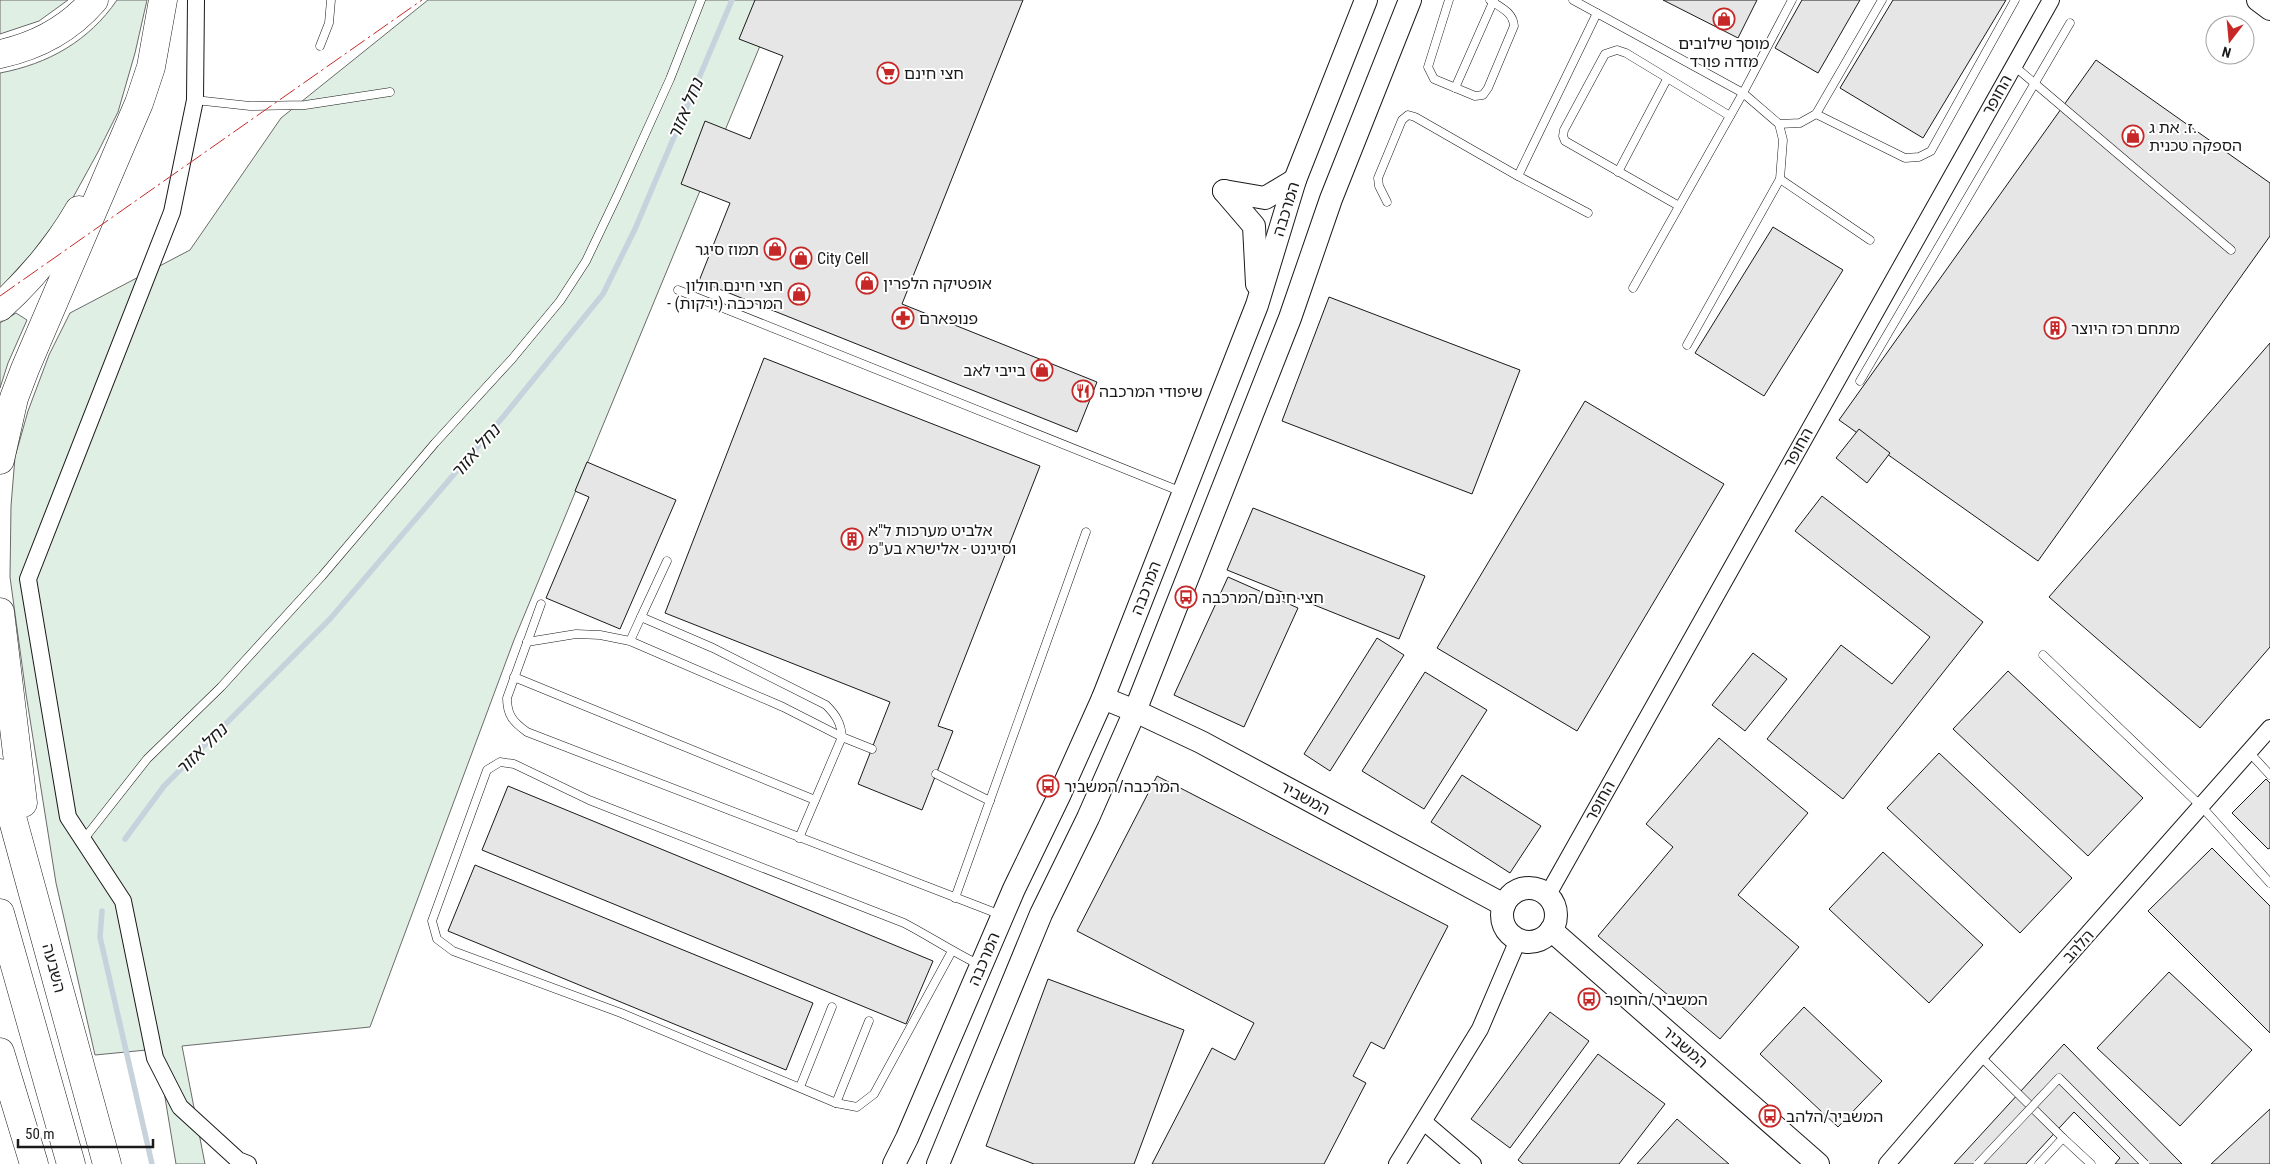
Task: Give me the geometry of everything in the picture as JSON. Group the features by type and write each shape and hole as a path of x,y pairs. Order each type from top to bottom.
{"highway":[{"path":"0,54 30,46 48,38 83,13 94,0"},
{"path":"0,460 14,398 28,360 139,104 151,67 163,0"},
{"path":"0,306 35,272 58,243 78,212 139,104"},
{"path":"0,612 18,769 38,908"},
{"name":"השבעה","path":"0,773 107,1164"},
{"path":"0,913 71,1164"},
{"path":"0,1052 34,1164"}],"street":[{"path":"196,0 195,100 172,212 28,579 68,817 84,839 122,901 155,1058 180,1107 238,1160 248,1164"},
{"name":"המרכבה","path":"894,1164 907,1138 1002,916 1103,698 1257,305 1295,180 1366,0"},
{"path":"938,1164 1040,914 1088,818 1135,711 1290,318 1330,199 1410,0"},
{"name":"החופר","path":"1547,896 2051,0"},
{"path":"2258,0 2270,9"},
{"path":"1257,305 1254,226 1224,191 1265,198 1295,180"},
{"name":"המשביר","path":"1103,698 1201,742 1504,905"},
{"name":"הלהב","path":"1888,1164 1980,1056 2270,728"},
{"path":"1523,889 1539,891 1547,896 1553,903 1556,912 1555,922 1545,937 1537,941 1518,940 1506,930 1502,922 1504,905 1515,892 1523,889"},
{"name":"המשביר","path":"1551,930 1818,1164"},
{"path":"1397,1164 1480,1028 1518,940"},
{"path":"1424,1122 1473,1164"}],"lane":[{"path":"320,46 329,23 331,0"},
{"path":"84,839 147,759 221,687 322,576 435,443 512,359 560,302 586,261 614,203 670,79 700,0"},
{"path":"1449,0 1428,67 1434,79 1455,88 1475,96 1483,95 1488,88 1514,26 1510,13 1492,1 1455,88"},
{"path":"1573,0 1743,93 1779,124 1783,140 1780,178 1686,345"},
{"path":"1633,288 1743,93 1792,0"},
{"path":"1779,124 1800,123 1816,114 1882,0"},
{"path":"1816,114 1905,158 1919,157 1931,151 2015,0"},
{"path":"1518,176 1597,13"},
{"path":"1860,381 2070,23"},
{"path":"1679,206 1569,145 1563,136 1605,54 1618,50 1730,116"},
{"path":"2013,65 2231,250"},
{"path":"1618,172 1667,79"},
{"path":"195,100 250,106 304,105 390,92"},
{"path":"1387,202 1379,186 1378,178 1402,120 1408,116 1414,117 1588,213"},
{"path":"1780,178 1870,240"},
{"path":"678,290 1183,492"},
{"path":"955,898 1086,532"},
{"path":"630,641 667,561"},
{"path":"541,604 506,698 507,711 517,724 527,732 1002,916"},
{"path":"641,617 713,648 826,705 836,716 842,727 842,738 799,838"},
{"path":"527,642 576,634 600,635 630,641 783,707 842,738 872,749"},
{"path":"2043,655 2202,806 2270,883"},
{"path":"514,677 815,800"},
{"path":"2249,752 2270,775"},
{"path":"952,952 874,1094 857,1107 836,1104 800,1087 621,1013 453,950 438,939 432,920 487,770 500,762 514,764 589,800 904,923 930,936 952,952 981,966"},
{"path":"936,774 990,800"},
{"path":"800,1087 832,1007"},
{"path":"836,1104 869,1021"},
{"path":"1980,1056 2091,1164"},
{"path":"1978,1164 2059,1078 2145,1164"},
{"path":"2039,1164 2063,1138"}],"green space":[{"path":"0,0 68,0 39,21 0,34"},
{"path":"117,0 147,0 135,53 118,112 70,203 31,254 0,288 0,73 35,64 66,49 94,27"},
{"path":"428,0 779,0 514,640 370,1027 182,1046 205,1164 176,1164 157,1049 95,1055 56,883 26,694 10,577 11,506 15,457 28,411 49,355 70,313 190,250 281,118"},
{"path":"16,313 27,320 8,363 0,388 0,323"}],"building":[{"path":"755,0 1023,0 902,304 1097,382 1077,432 699,281 730,203 681,184 705,121 750,139 783,56 739,39"},
{"name":"מוסך שילובים מזדה פורד","path":"1663,0 1757,0 1738,38"},
{"path":"1802,0 1860,0 1818,73 1775,48"},
{"path":"1893,0 2006,0 1923,138 1840,88"},
{"name":"מתחם רכז היוצר","path":"2096,60 2270,183 2270,236 2038,561 1839,420"},
{"path":"1773,227 1843,270 1764,396 1695,353"},
{"path":"1329,297 1520,370 1472,494 1282,421"},
{"path":"2270,343 2270,647 2200,728 2049,597"},
{"name":"אלביט מערכות ל\"א וסיגינט - אלישרא בע\"מ","path":"764,358 1040,466 938,726 953,731 922,810 858,784 890,702 665,613"},
{"path":"1585,401 1724,484 1577,731 1437,648"},
{"path":"1859,429 1890,453 1867,483 1836,458"},
{"path":"587,462 676,500 620,629 546,598 589,497 575,491"},
{"path":"1822,496 1983,622 1843,799 1767,739 1841,645 1892,684 1930,637 1795,531"},
{"path":"1253,508 1425,576 1399,639 1227,570"},
{"path":"1228,577 1298,608 1244,727 1174,695"},
{"path":"1377,638 1404,655 1330,771 1304,754"},
{"path":"1753,653 1787,679 1745,731 1712,705"},
{"path":"2008,671 2143,798 2088,856 1953,729"},
{"path":"1425,672 1487,710 1424,809 1362,771"},
{"path":"1719,738 1808,813 1738,895 1799,947 1720,1039 1598,936 1673,847 1646,824"},
{"path":"1939,753 2072,878 2020,933 1887,808"},
{"path":"1462,775 1541,826 1510,873 1431,822"},
{"path":"1157,776 1448,926 1384,1049 1371,1042 1353,1076 1366,1083 1324,1164 1152,1164 1212,1048 1235,1060 1254,1023 1077,931"},
{"path":"2266,779 2270,783 2270,848 2268,849 2232,813"},
{"path":"508,786 933,961 906,1024 482,850"},
{"path":"2212,848 2270,906 2270,1033 2148,911"},
{"path":"1883,852 1983,945 1929,1003 1829,909"},
{"path":"475,865 813,1003 786,1070 448,931"},
{"path":"2169,972 2252,1050 2180,1126 2097,1048"},
{"path":"1048,979 1184,1030 1134,1164 1034,1164 986,1146"},
{"path":"1804,1007 1882,1081 1838,1127 1760,1054"},
{"path":"1550,1012 1589,1041 1510,1148 1471,1119"},
{"path":"2064,1044 2182,1164 2115,1164 2120,1158 2074,1112 2026,1164 1954,1164"},
{"path":"1598,1054 1665,1104 1619,1164 1523,1164 1518,1160"},
{"path":"2270,1109 2270,1164 2211,1164"},
{"path":"1677,1119 1729,1164 1637,1164"}],"waterway":[{"name":"נחל אזור","path":"125,839 164,786 330,619 503,417 603,294 635,229 732,0"},
{"name":"נחל אזור","path":"102,911 100,937 152,1164"}],"power":[{"path":"0,296 422,0"}],"place":[{"name":"מוסך שילובים מזדה פורד","path":"1724,19"},
{"name":"חצי חינם","path":"888,73"},
{"name":"ז. את ג. הספקה טכנית","path":"2133,136"},
{"name":"תמוז סיגר","path":"775,249"},
{"name":"City Cell","path":"801,258"},
{"name":"אופטיקה הלפרין","path":"867,283"},
{"name":"חצי חינם חולון - המרכבה (ירקות)","path":"799,294"},
{"name":"פנופארם","path":"903,318"},
{"name":"מתחם רכז היוצר","path":"2055,328"},
{"name":"בייבי לאב","path":"1042,370"},
{"name":"שיפודי המרכבה","path":"1083,391"},
{"name":"אלביט מערכות ל\"א וסיגינט - אלישרא בע\"מ","path":"852,539"},
{"name":"חצי חינם/המרכבה","path":"1186,597"},
{"name":"המרכבה/המשביר","path":"1048,786"},
{"name":"המשביר/החופר","path":"1589,999"},
{"name":"המשביר/הלהב","path":"1770,1116"}]}
